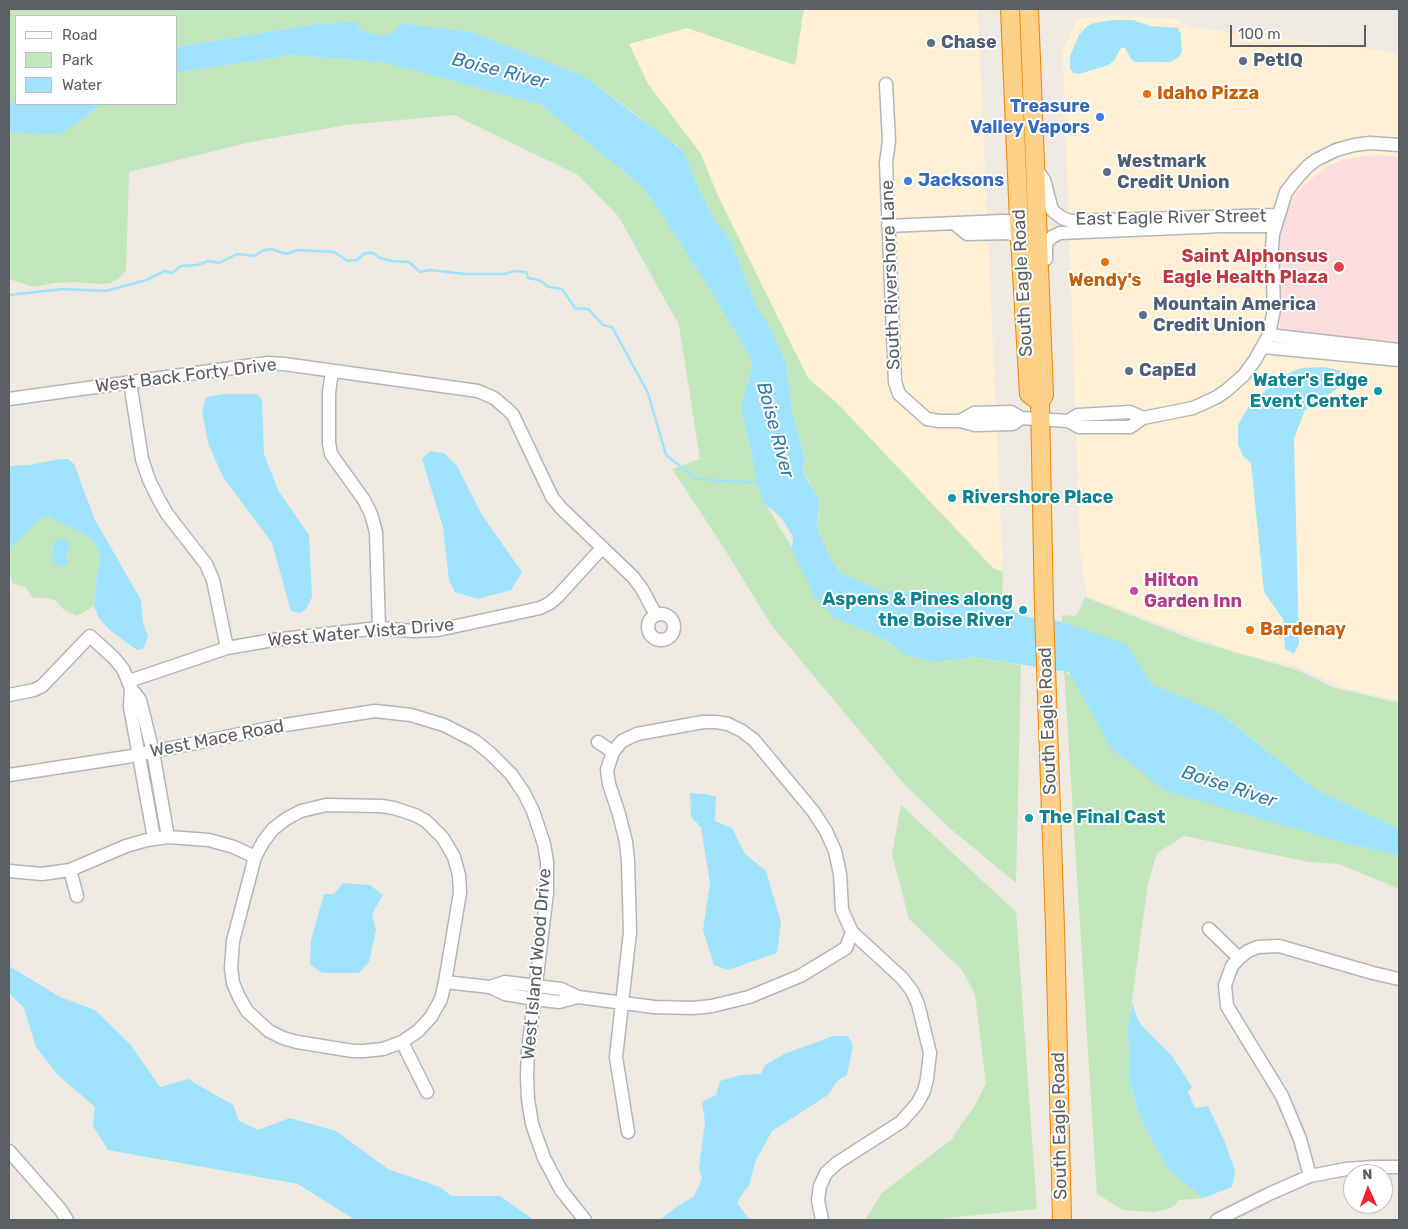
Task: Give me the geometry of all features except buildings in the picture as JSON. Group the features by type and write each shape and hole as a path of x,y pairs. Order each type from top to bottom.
{"highway":[{"name":"South Eagle Road","path":"1010,9 1019,222 1029,394 1040,402"},
{"name":"South Eagle Road","path":"1029,9 1044,395 1040,402 1044,610 1055,927 1062,1220"},
{"path":"1019,222 1027,232 1029,254 1039,278"}],"street":[{"name":"South Rivershore Lane","path":"886,84 889,142 886,163 895,382 899,394 927,419 960,421 974,413 1011,412 1021,418 1068,421 1078,415 1130,412 1143,418 1193,408 1217,397 1244,374 1266,341"},
{"path":"1266,341 1274,309 1272,248 1276,220 1286,192 1297,178 1316,160 1336,150 1370,142 1399,144"},
{"name":"East Eagle River Street","path":"1036,169 1044,180 1052,210 1062,218 1071,221 1276,220"},
{"name":"East Eagle River Street","path":"1039,278 1046,259 1046,244 1052,237 1060,233 1222,226 1276,220"},
{"path":"888,226 1019,222"},
{"path":"955,224 967,234 1010,233 1015,236 1021,247"},
{"path":"1266,341 1399,350"},
{"path":"1266,341 1399,360"},
{"name":"West Back Forty Drive","path":"9,399 268,364 478,391 494,398 507,409 552,497 602,548"},
{"path":"332,371 329,393 328,442 331,454 360,494 371,514 376,532 379,628"},
{"path":"130,382 142,459 149,480 167,514 206,564 213,580 227,648"},
{"path":"602,548 633,577 651,603 656,615"},
{"name":"West Water Vista Drive","path":"130,685 227,648 273,640 379,628 425,631 540,608 558,596 602,548"},
{"path":"9,695 42,686 90,636 124,669 130,685 140,700 153,752 168,837"},
{"path":"130,685 130,707 154,838"},
{"name":"West Mace Road","path":"9,775 138,755 285,725 375,711 425,719"},
{"name":"West Island Wood Drive","path":"425,719 460,732 491,754 511,774 534,811 544,844 548,879 526,1077 528,1104 541,1152 553,1178 585,1220"},
{"path":"628,1132 616,1057 630,932 626,842 609,784 607,770 613,752 622,741 637,734 703,722 728,724 742,731 760,747 826,831 835,851 840,874 842,910 846,921 852,932 902,978 912,991 918,1004 930,1053 930,1066 924,1091 910,1114 890,1130 837,1163 826,1173 820,1186 818,1200 822,1220"},
{"path":"598,742 613,752"},
{"path":"146,794 160,792"},
{"path":"326,805 394,808 426,821 443,838 454,858 459,875 460,894 446,982 441,999 431,1017 418,1031 402,1042 383,1049 364,1051 297,1042 269,1031 248,1011 239,998 234,983 231,955 255,857 262,842 286,819 301,811 326,805"},
{"path":"9,871 42,874 70,870 126,846 154,838 168,837 209,840 234,847 255,857"},
{"path":"70,870 77,896"},
{"path":"1210,929 1239,958"},
{"path":"446,982 490,987 505,994 559,1002 578,998 664,1008 712,1006 749,997 783,984 846,948 852,932"},
{"path":"1310,1176 1300,1139 1282,1096 1227,1006 1225,986 1230,970 1239,958 1248,951 1258,947 1279,946 1373,974 1399,979"},
{"path":"490,987 505,982 535,985 561,989 578,998"},
{"path":"402,1042 426,1092"},
{"path":"9,1151 60,1209 67,1220"},
{"path":"1217,1220 1310,1176 1346,1169 1399,1167"}],"shaded area":[{"path":"804,9 978,9 1003,572 993,568 808,379 719,197 701,154 648,84 629,44 687,28 795,65"},
{"path":"1114,15 1175,19 1189,27 1399,53 1399,700 1346,688 1293,665 1238,653 1087,596 1080,551 1062,51 1077,19"},
{"name":"Saint Alphonsus Eagle Health Plaza","path":"1380,155 1399,157 1399,345 1283,332 1280,326 1279,249 1280,232 1289,204 1301,188 1327,166 1342,160"}],"green space":[{"path":"9,9 804,9 795,65 687,28 629,44 648,84 701,154 717,194 808,378 837,403 993,568 1003,572 1002,596 1010,606 950,592 882,591 839,572 817,528 819,514 811,484 803,472 805,458 793,415 786,363 771,328 756,306 730,238 715,221 696,183 688,160 676,144 665,139 637,115 584,76 472,32 402,23 392,33 382,35 369,34 360,29 354,21 316,24 178,47 178,15 15,15 15,102 9,101"},
{"path":"291,55 382,62 541,105 644,189 712,293 752,360 752,367 741,407 759,490 766,505 835,618 886,640 905,655 935,662 974,657 1021,665 1016,883 952,830 904,784 772,626 672,469 700,459 679,325 619,217 578,175 454,115 346,125 246,143 129,172 126,270 119,278 110,283 101,284 72,282 34,287 9,279 9,132 38,134 75,125 101,105 178,105 178,73"},
{"path":"47,516 86,535 94,542 100,553 94,606 77,616 64,610 55,600 33,598 26,588 13,584 9,569 9,550 40,519"},
{"path":"1085,597 1196,641 1297,670 1335,688 1399,703 1399,829 1315,789 1229,720 1152,684 1134,657 1079,628 1062,622 1062,615 1074,616 1078,613"},
{"path":"1064,671 1338,841 1399,856 1399,889 1339,864 1309,862 1184,836 1157,853 1148,883 1127,1036 1130,1049 1128,1075 1138,1112 1169,1170 1203,1198 1179,1200 1168,1209 1154,1212 1123,1210 1097,1194"},
{"path":"901,805 1016,912 1037,1209 927,1220 865,1220 882,1193 952,1139 974,1107 986,1084 975,994 962,970 909,919 892,854"}],"water":[{"path":"1111,20 1133,20 1150,26 1178,28 1181,34 1182,51 1179,57 1170,62 1135,62 1131,59 1125,48 1121,48 1109,65 1079,74 1073,73 1070,68 1070,56 1079,35 1087,26"},
{"name":"Boise River","path":"355,21 360,29 382,35 392,33 401,23 472,32 584,76 682,150 715,221 730,238 756,306 771,328 786,363 793,415 805,458 803,472 819,500 817,528 839,572 882,591 950,592 1002,604 1022,616 1062,622 1126,644 1152,684 1221,714 1315,789 1399,829 1399,856 1338,841 1165,791 1111,748 1069,672 974,657 935,662 905,655 886,640 835,618 814,596 792,549 793,537 783,520 765,505 759,490 741,407 752,367 752,360 660,212 644,189 621,169 541,105 382,62 291,55 178,73 178,47 316,24"},
{"path":"9,101 15,102 15,105 101,105 75,125 58,134 9,132"},
{"path":"1324,367 1348,372 1349,379 1305,410 1294,439 1299,644 1294,654 1285,649 1283,619 1264,592 1251,463 1243,456 1238,445 1238,425 1249,406 1281,376 1302,368"},
{"path":"223,394 257,394 262,400 264,454 278,490 309,535 312,597 307,608 301,613 291,611 272,543 223,477 208,443 202,411 206,397"},
{"path":"430,451 444,453 457,466 482,515 522,572 511,590 478,599 455,592 449,580 443,527 422,459"},
{"path":"68,459 74,464 95,520 141,600 143,622 148,637 143,649 137,650 111,631 99,618 94,606 100,553 94,542 86,535 47,516 40,519 9,550 9,466 29,465"},
{"path":"59,539 67,540 71,545 66,553 68,563 62,567 58,566 51,559 54,552 54,542"},
{"path":"690,793 716,797 715,821 732,828 745,854 766,871 781,922 777,953 728,970 714,965 703,930 710,883 701,827 691,817"},
{"path":"343,883 370,885 383,895 372,914 376,930 369,962 359,973 322,973 310,964 311,940 324,894 334,894"},
{"path":"9,966 60,997 95,1010 130,1044 160,1087 188,1079 233,1105 239,1121 258,1130 290,1118 336,1131 388,1169 440,1187 451,1196 500,1196 534,1220 355,1220 298,1184 108,1150 93,1126 95,1107 58,1075 36,1047 24,1008 9,993"},
{"path":"1132,1002 1137,1018 1142,1026 1172,1056 1192,1087 1188,1092 1195,1108 1208,1106 1224,1140 1235,1171 1232,1187 1203,1198 1169,1170 1154,1145 1138,1112 1128,1075 1130,1049 1127,1036"},
{"path":"833,1036 848,1036 853,1046 847,1075 838,1080 828,1095 772,1131 755,1162 749,1186 737,1203 750,1220 660,1220 694,1196 702,1179 699,1168 705,1122 702,1102 716,1095 720,1081 741,1075 761,1074 765,1065 784,1054"}],"waterway":[{"path":"9,295 64,289 106,291 146,280 165,271 172,273 181,266 197,265 209,261 219,263 237,254 254,256 264,250 272,249 286,254 297,250 334,252 348,261 357,260 365,253 373,253 380,258 391,261 409,262 420,272 429,270 465,274 526,272 528,278 539,280 549,287 562,289 575,308 588,309 603,325 612,327 648,393 666,455 696,479 759,483"}],"place":[{"name":"Chase","path":"931,43"},
{"name":"PetIQ","path":"1243,61"},
{"name":"Idaho Pizza","path":"1147,94"},
{"name":"Treasure Valley Vapors","path":"1100,117"},
{"name":"Westmark Credit Union","path":"1107,172"},
{"name":"Jacksons","path":"908,181"},
{"name":"Wendy's","path":"1105,262"},
{"name":"Saint Alphonsus Eagle Health Plaza","path":"1339,267"},
{"name":"Mountain America Credit Union","path":"1143,315"},
{"name":"CapEd","path":"1129,371"},
{"name":"Water's Edge Event Center","path":"1378,391"},
{"name":"Rivershore Place","path":"952,498"},
{"name":"Hilton Garden Inn","path":"1134,591"},
{"name":"Aspens & Pines along the Boise River","path":"1023,610"},
{"name":"Bardenay","path":"1250,630"},
{"name":"The Final Cast","path":"1029,818"}]}
